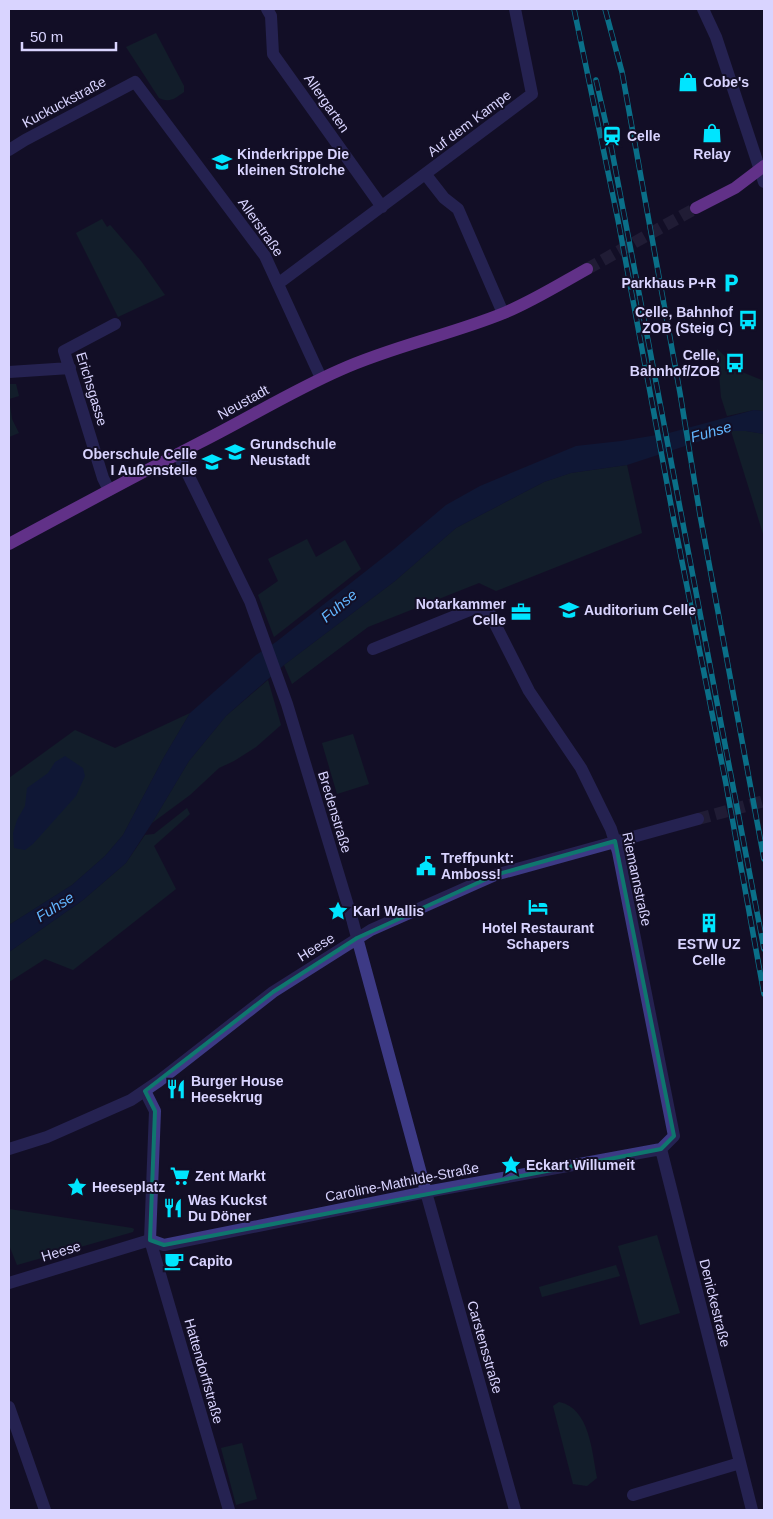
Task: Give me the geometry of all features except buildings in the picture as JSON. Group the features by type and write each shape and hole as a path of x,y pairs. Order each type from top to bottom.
{"main road":[{"path":"696,208 763,172"},
{"name":"Neustadt","path":"9,544 320,378 410,344 457,330 503,313 535,298 587,269"}],"street":[{"name":"Allergarten","path":"268,9 271,16 274,54 382,207"},
{"name":"Auf dem Kampe","path":"279,283 532,94 515,9"},
{"path":"703,9 716,37 763,172"},
{"name":"Kuckuckstraße","path":"9,150 135,82"},
{"name":"Allerstraße","path":"135,82 265,256 279,283 320,378"},
{"name":"Auf dem Kampe","path":"426,174 444,198 458,209 503,313"},
{"name":"Erichsgasse","path":"109,490 103,478 64,350 114,324"},
{"path":"9,372 70,368"},
{"name":"Bredenstraße","path":"178,454 250,601 281,688 357,938 426,1192"},
{"name":"Riemannstraße","path":"373,649 475,608 490,614 528,691 581,768 611,829 618,852 674,1136 661,1149"},
{"name":"Heese","path":"9,1149 47,1137 145,1092 272,992 371,930 494,874 698,819"},
{"path":"145,1092 155,1111 150,1240"},
{"name":"Caroline-Mathilde-Straße","path":"150,1240 164,1245 426,1192 661,1149"},
{"name":"Denickestraße","path":"661,1149 752,1510"},
{"name":"Carstensstraße","path":"426,1192 515,1510"},
{"name":"Heese","path":"9,1283 150,1240"},
{"name":"Hattendorffstraße","path":"150,1240 229,1510"},
{"path":"9,1407 45,1510"},
{"path":"633,1495 740,1464"}],"highlighted area":[{"path":"615,841 674,1136 661,1149 164,1245 150,1240 155,1111 145,1091 273,992 357,938 495,875"}],"green space":[{"path":"156,33 184,86 184,92 169,100 159,98 126,47"},
{"path":"102,219 107,227 110,225 112,227 141,261 165,295 118,317 76,233"},
{"path":"717,349 742,372 764,381 764,411 754,410 727,416 721,397"},
{"path":"9,384 16,384 19,396 9,399"},
{"path":"9,399 12,419 19,433 9,437"},
{"path":"731,431 764,434 764,537"},
{"path":"627,465 642,533 496,591 479,583 368,627 292,684 284,665 395,581 456,528 544,482 571,473"},
{"path":"307,539 316,557 345,540 361,569 274,637 258,595 278,581 268,559"},
{"path":"268,680 281,725 256,747 219,768 190,795 152,823 189,761 226,716"},
{"path":"190,713 164,757 123,835 105,856 72,885 9,925 9,778 75,730 115,748"},
{"path":"353,734 369,784 337,794 322,743"},
{"path":"187,808 190,814 154,846 176,889 73,970 45,959 9,982 9,952 83,900 126,863 145,835 154,834"},
{"path":"9,1209 134,1229 133,1232 17,1265 9,1245"},
{"path":"657,1235 680,1313 640,1325 618,1246"},
{"path":"616,1265 620,1276 542,1297 539,1287"},
{"path":"559,1402 569,1406 577,1413 588,1433 597,1478 587,1486 573,1484 553,1406"},
{"path":"242,1443 257,1499 236,1505 221,1448"}],"water":[{"name":"Fuhse","path":"754,410 764,411 764,434 731,431 627,465 571,473 544,482 456,528 395,581 284,665 226,716 189,761 126,863 83,900 9,952 9,925 72,885 105,856 123,835 164,757 190,713 256,655 276,642 394,549 446,505 480,486 576,446 669,433"},
{"path":"65,756 83,768 85,776 76,796 33,844 25,850 14,848 13,833 17,820 25,806 27,788 48,773 55,762"}],"tunnel":[{"path":"587,269 696,208"},
{"path":"698,819 764,801"}],"railway":[{"path":"574,9 618,220 674,521 726,784 764,994"},
{"path":"605,9 622,72 700,515 764,859"},
{"path":"596,80 611,146 764,949"}],"place":[{"name":"Cobe's","path":"688,82"},
{"name":"Relay","path":"712,133"},
{"name":"Celle","path":"612,136"},
{"name":"Kinderkrippe Die kleinen Strolche","path":"222,162"},
{"name":"Parkhaus P+R","path":"731,283"},
{"name":"Celle, Bahnhof ZOB (Steig C)","path":"748,320"},
{"name":"Celle, Bahnhof/ZOB","path":"735,363"},
{"name":"Grundschule Neustadt","path":"235,452"},
{"name":"Oberschule Celle I Außenstelle","path":"212,462"},
{"name":"Auditorium Celle","path":"569,610"},
{"name":"Notarkammer Celle","path":"521,612"},
{"name":"Treffpunkt: Amboss!","path":"426,866"},
{"name":"Hotel Restaurant Schapers","path":"538,907"},
{"name":"Karl Wallis","path":"338,911"},
{"name":"ESTW UZ Celle","path":"709,923"},
{"name":"Burger House Heesekrug","path":"176,1089"},
{"name":"Eckart Willumeit","path":"511,1165"},
{"name":"Zent Markt","path":"180,1176"},
{"name":"Heeseplatz","path":"77,1187"},
{"name":"Was Kuckst Du Döner","path":"173,1208"},
{"name":"Capito","path":"174,1261"}]}
